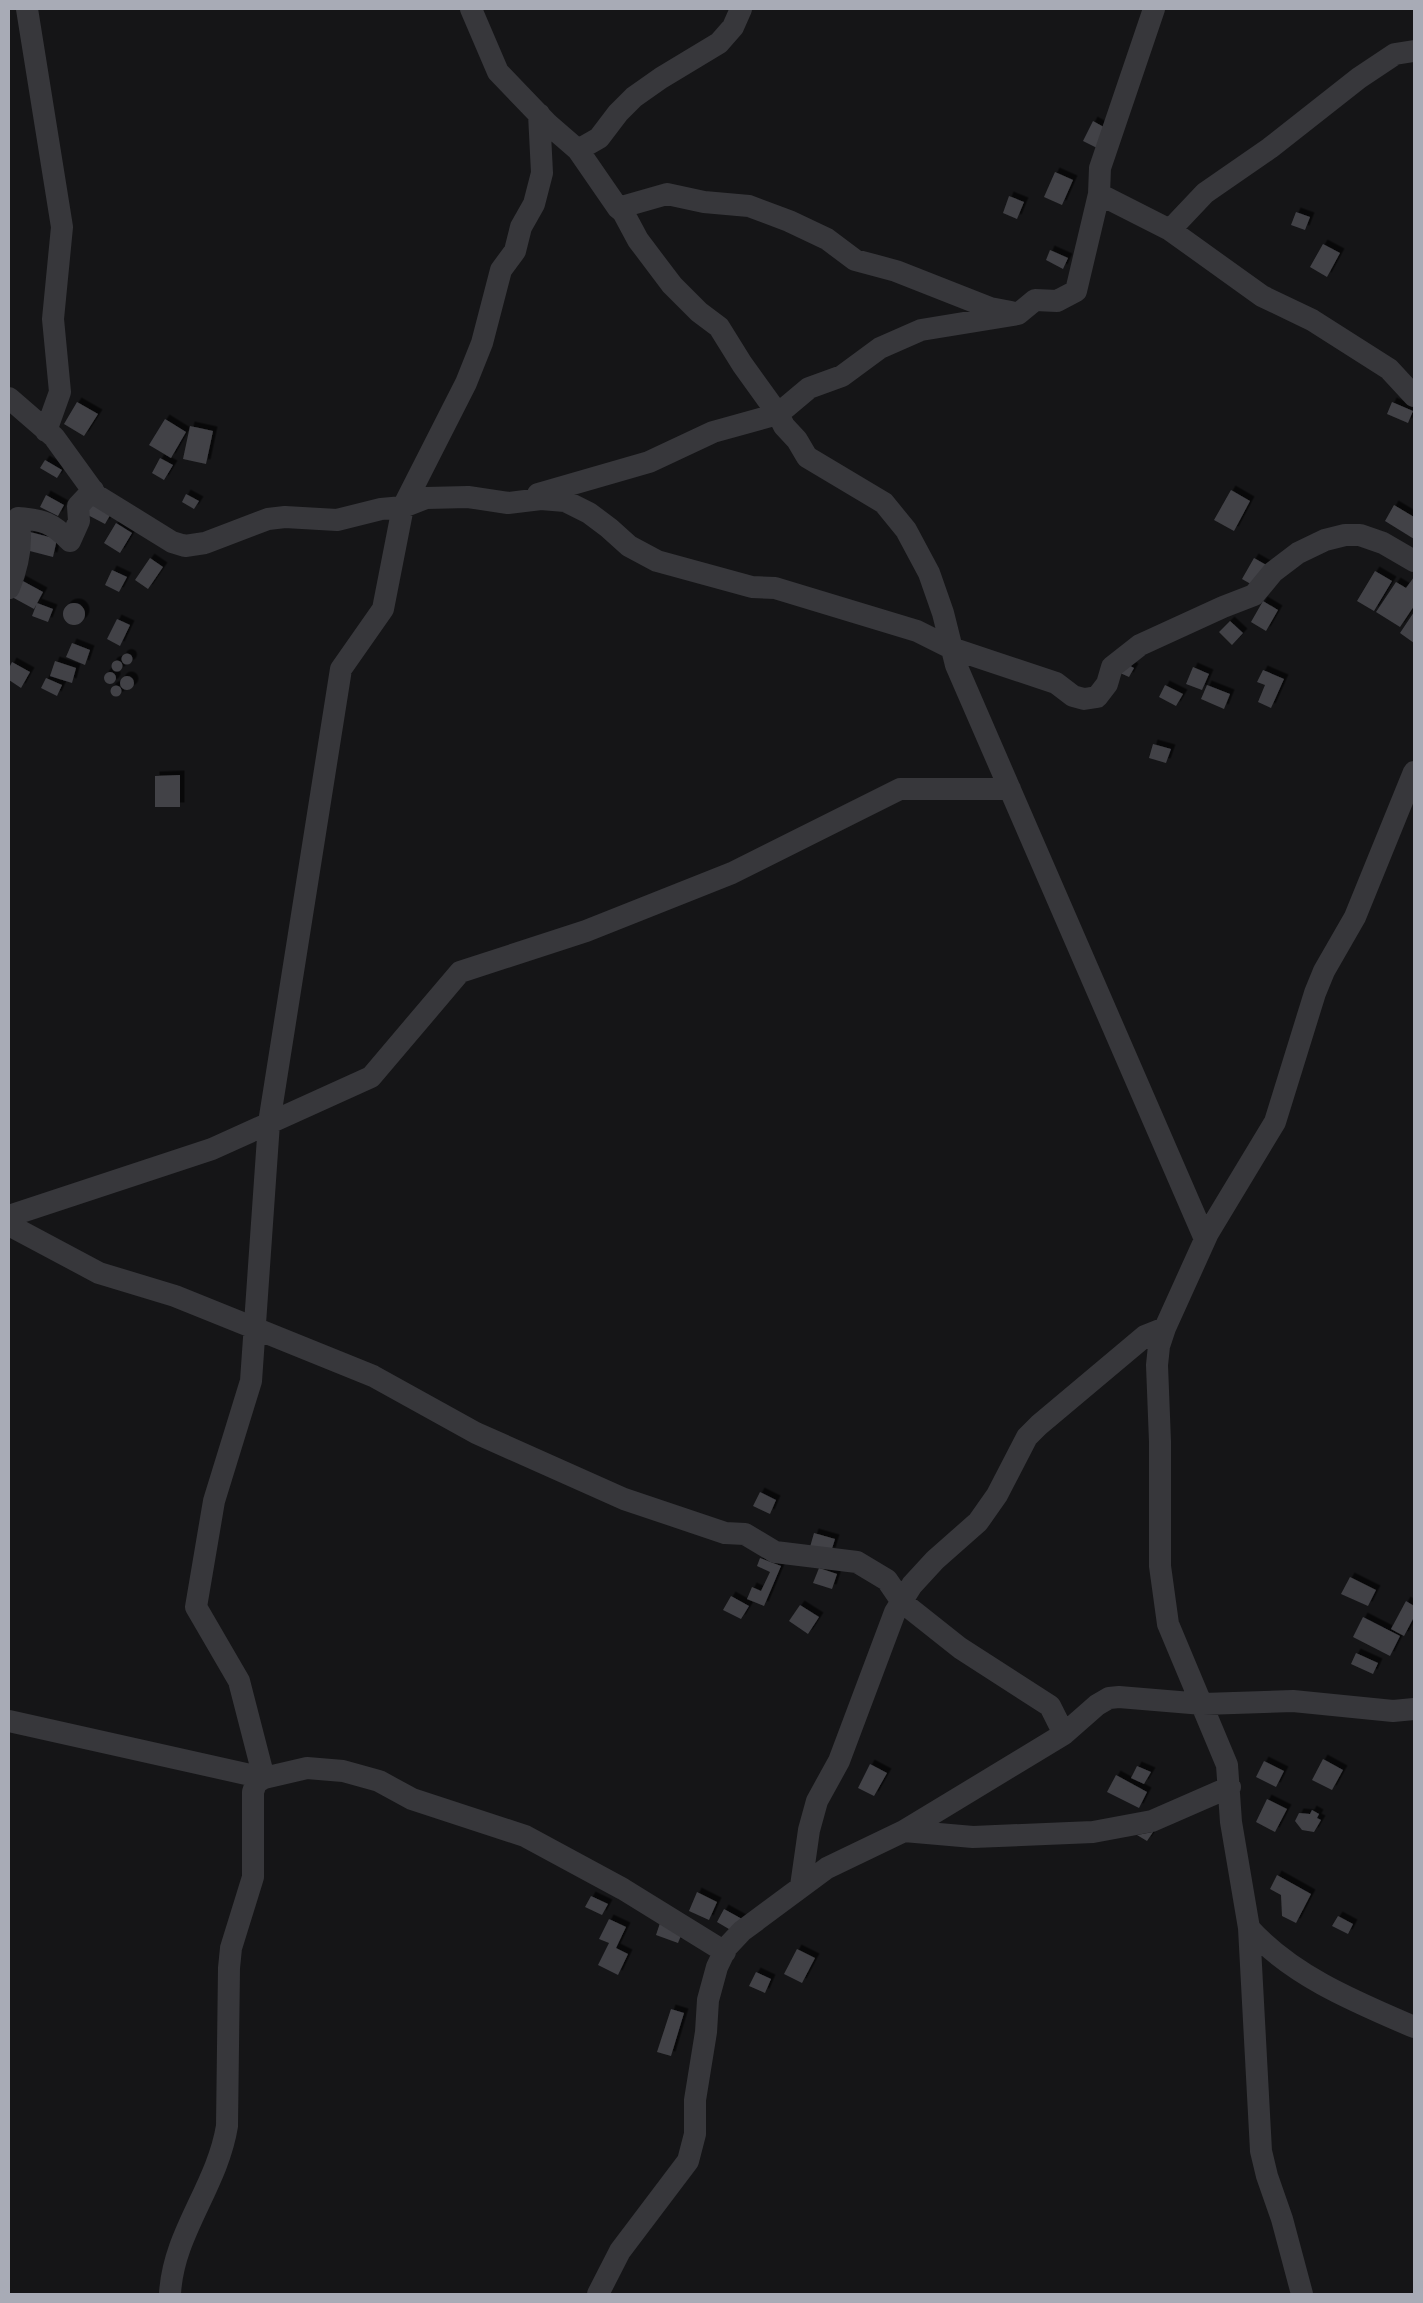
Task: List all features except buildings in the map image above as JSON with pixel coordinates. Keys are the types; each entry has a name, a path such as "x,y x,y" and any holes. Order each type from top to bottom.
{"street":[{"path":"27,9 62,227 53,319 60,392 46,430"},
{"path":"578,150 599,138 634,97 667,74 719,44 733,27 741,9"},
{"path":"508,503 649,462 713,432 778,414 808,388 842,376 880,348 921,330 1018,314 1035,300 1057,301 1076,291 1099,194 1100,168 1154,9"},
{"path":"468,12 498,72 578,150 618,208 623,212 638,240 672,284 699,312 719,327 742,364 778,414 784,426 797,440 807,457 884,503 906,530 929,573 943,612 956,665 1205,1239"},
{"path":"1170,230 1205,193 1270,148 1359,78 1395,54 1414,51"},
{"path":"264,1778 239,1681 196,1607 214,1501 251,1381 269,1123 341,668 383,609 402,506 466,383 482,343 501,270 515,251 522,227 534,204 542,173 539,114"},
{"path":"618,208 667,194 704,202 749,206 827,238 855,260 896,271 990,308 1018,314"},
{"path":"1099,194 1170,230 1262,296 1312,320 1389,369 1414,396"},
{"path":"9,398 54,438 96,495 172,542 185,546 205,543 268,519 285,517 337,520 402,506 426,498 468,497 508,503 541,499 565,501 589,513 641,555 752,587 775,588 917,631 951,648 1056,684 1073,696 1084,698 1098,697 1107,684 1112,667 1140,645 1254,595 1273,572 1298,553 1325,540 1345,535 1360,536 1383,543 1414,561"},
{"path":"9,588 14,575 22,535 18,518 36,519 55,526 70,541 79,521 78,506 93,490"},
{"path":"1302,2294 1261,2151 1249,1928 1231,1822 1227,1765 1168,1624 1160,1566 1160,1442 1157,1365 1159,1346 1165,1328 1205,1239 1274,1122 1315,993 1324,971 1355,917 1414,772"},
{"path":"9,1216 212,1149 370,1076 460,972 586,931 732,873 900,788 1010,789"},
{"path":"9,1225 99,1273 176,1296 254,1330 373,1376 476,1434 624,1499 724,1533 745,1534 775,1552 857,1562 887,1580 902,1602 960,1648 1050,1706 1064,1734"},
{"path":"801,1886 808,1830 817,1801 839,1761 895,1612 912,1585 935,1560 978,1522 997,1495 1028,1437 1039,1425 1145,1336 1165,1328"},
{"path":"598,2294 620,2251 688,2161 695,2134 695,2100 706,2032 708,2000 717,1967 724,1952 742,1931 801,1886 828,1868 904,1831 1064,1734 1097,1705 1110,1698 1119,1697 1203,1704 1293,1701 1393,1711 1414,1709"},
{"path":"9,1721 264,1778 307,1768 344,1771 379,1781 412,1799 524,1836 623,1889 724,1952"},
{"path":"170,2294 170,2284 185,2232 212,2180 224,2148 227,2126 230,1958 253,1877 254,1787 264,1778"},
{"path":"904,1831 973,1837 1093,1832 1152,1821 1230,1788"},
{"path":"1249,1928 1283,1960 1365,2006 1414,2026"}]}
